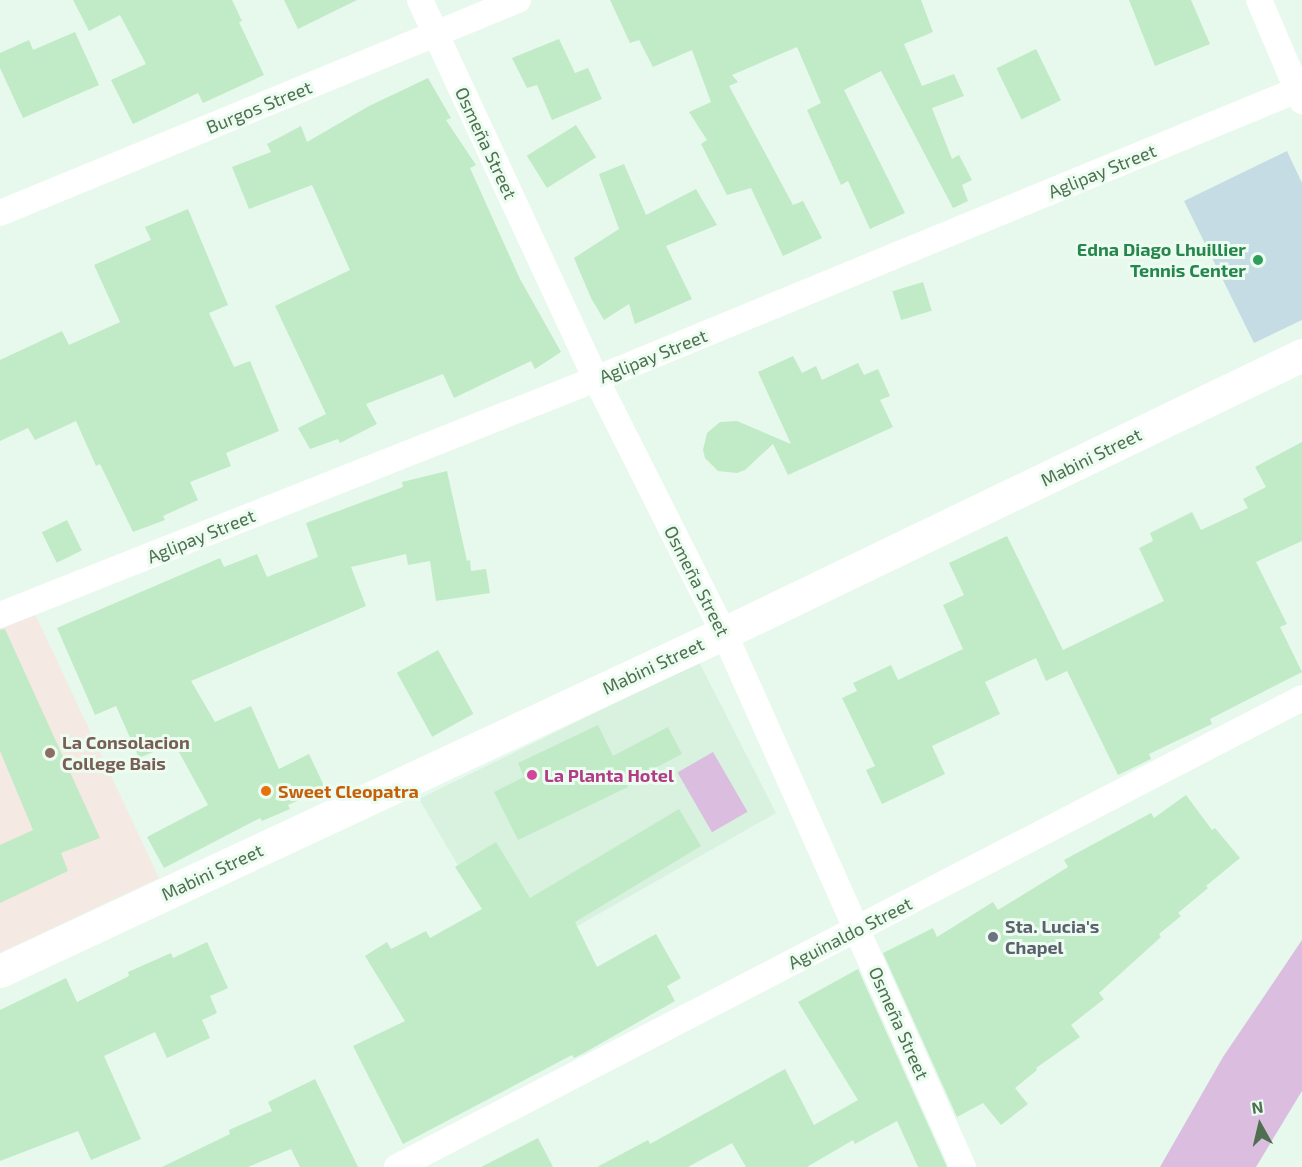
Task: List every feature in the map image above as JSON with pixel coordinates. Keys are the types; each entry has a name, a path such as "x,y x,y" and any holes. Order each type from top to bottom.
{"street":[{"name":"Osmeña Street","path":"420,0 596,379 724,633 963,1167"},
{"name":"Burgos Street","path":"0,213 518,0"},
{"path":"1259,0 1300,93"},
{"name":"Aglipay Street","path":"0,615 596,379 1300,93"},
{"name":"Mabini Street","path":"0,972 724,633 1302,355"},
{"name":"Aguinaldo Street","path":"397,1167 1302,698"}],"shaded area":[{"name":"Edna Diago Lhuillier Tennis Center","path":"1287,151 1302,183 1302,320 1254,343 1184,201"},
{"name":"La Consolacion College Bais","path":"35,614 159,878 0,953 0,628"},
{"path":"699,662 776,813 507,966 509,952 419,799"},
{"path":"713,752 748,812 712,832 677,772"},
{"path":"1302,940 1302,1091 1256,1167 1160,1167 1223,1057"}],"building":[{"path":"73,0 232,0 242,21 239,22 264,75 203,103 198,93 133,124 111,80 146,64 120,15 89,31"},
{"path":"284,0 357,0 298,29"},
{"path":"610,0 921,0 933,32 904,44 922,86 954,74 964,96 932,108 952,159 959,155 972,180 962,185 968,201 953,208 881,71 844,90 905,213 870,229 848,181 841,185 807,110 821,103 797,47 732,75 738,82 729,86 793,205 803,201 822,238 783,256 751,188 727,195 701,144 707,140 689,112 711,102 692,50 653,67 639,40 630,43"},
{"path":"1129,0 1191,0 1210,44 1155,66"},
{"path":"75,32 99,85 23,118 0,68 0,53 29,40 33,50"},
{"path":"559,39 575,73 588,68 602,99 552,120 537,85 527,88 512,58"},
{"path":"1036,49 1061,100 1021,120 996,68"},
{"path":"428,78 451,118 446,120 476,165 470,168 520,279 561,352 535,369 531,361 454,398 443,374 366,404 377,424 340,443 338,439 310,449 298,428 326,414 275,306 350,270 312,185 249,209 232,167 271,152 267,144 301,126 307,142 369,106"},
{"path":"576,125 596,157 547,188 527,156"},
{"path":"624,164 646,215 696,189 717,225 666,246 692,299 635,324 629,304 604,320 591,298 574,258 619,229 599,174"},
{"path":"188,209 228,305 209,313 234,367 250,361 279,431 226,453 231,466 190,482 198,500 163,516 165,520 133,532 100,464 96,466 76,421 35,440 28,428 0,441 0,360 62,331 69,345 120,322 94,265 151,240 145,227"},
{"path":"923,282 932,311 901,320 892,291"},
{"path":"793,356 802,373 816,366 822,380 858,363 864,375 878,369 890,396 880,400 893,427 788,475 773,444 745,470 737,473 718,471 705,458 703,450 707,433 720,422 737,421 791,444 758,372"},
{"path":"1302,442 1302,541 1256,562 1287,624 1280,627 1302,672 1210,719 1212,724 1149,754 1151,759 1118,775 1067,671 1046,681 1036,658 985,682 1000,714 932,746 945,774 882,804 866,770 875,766 842,698 857,691 853,683 891,665 898,680 963,649 943,605 964,595 949,563 1007,536 1063,650 1164,601 1139,548 1153,541 1150,533 1192,512 1201,530 1248,508 1243,499 1266,487 1255,467"},
{"path":"447,471 467,561 470,560 471,571 486,569 490,593 436,601 430,561 408,565 406,554 351,567 366,606 191,681 215,722 251,706 279,769 309,754 325,788 288,805 290,809 262,821 260,818 164,868 147,837 208,805 174,743 139,758 116,706 95,715 57,628 220,558 224,567 257,554 267,577 318,557 306,523 403,487 402,482"},
{"path":"67,520 82,551 57,563 42,532"},
{"path":"5,629 100,838 61,853 68,871 0,903 0,845 33,830 0,751 0,630"},
{"path":"438,650 473,714 432,737 397,673"},
{"path":"598,725 613,756 668,727 682,754 626,783 628,787 518,840 494,792 524,777 518,763"},
{"path":"1186,795 1212,830 1215,828 1240,858 1206,886 1208,888 1178,913 1181,916 1159,934 1161,937 1099,993 1104,999 1071,1025 1080,1037 1036,1068 1037,1070 1015,1088 1028,1104 1001,1125 983,1103 957,1117 883,953 933,928 937,937 993,902 998,910 1068,867 1064,860 1151,813 1154,818"},
{"path":"679,809 701,846 575,922 597,967 656,934 681,978 667,986 675,1001 584,1053 574,1058 572,1055 403,1144 353,1046 405,1021 365,956 387,942 391,949 426,931 430,938 482,909 455,867 496,842 530,898"},
{"path":"207,942 228,988 210,996 217,1013 202,1020 210,1038 167,1058 155,1032 104,1056 141,1139 91,1160 78,1131 0,1161 0,1010 66,978 77,1002 129,976 128,972 171,953 173,958"},
{"path":"858,969 947,1167 918,1167 897,1121 855,1144 853,1140 807,1167 746,1167 732,1143 688,1167 597,1167 648,1140 650,1144 785,1069 814,1125 858,1100 798,1002"},
{"path":"315,1079 358,1167 300,1167 291,1149 248,1167 162,1167 230,1134 229,1130 272,1111 268,1102"},
{"path":"538,1138 553,1167 481,1167"}],"place":[{"name":"Edna Diago Lhuillier Tennis Center","path":"1258,260"},
{"name":"La Consolacion College Bais","path":"50,753"},
{"name":"La Planta Hotel","path":"532,775"},
{"name":"Sweet Cleopatra","path":"266,791"},
{"name":"Sta. Lucia's Chapel","path":"993,937"}]}
